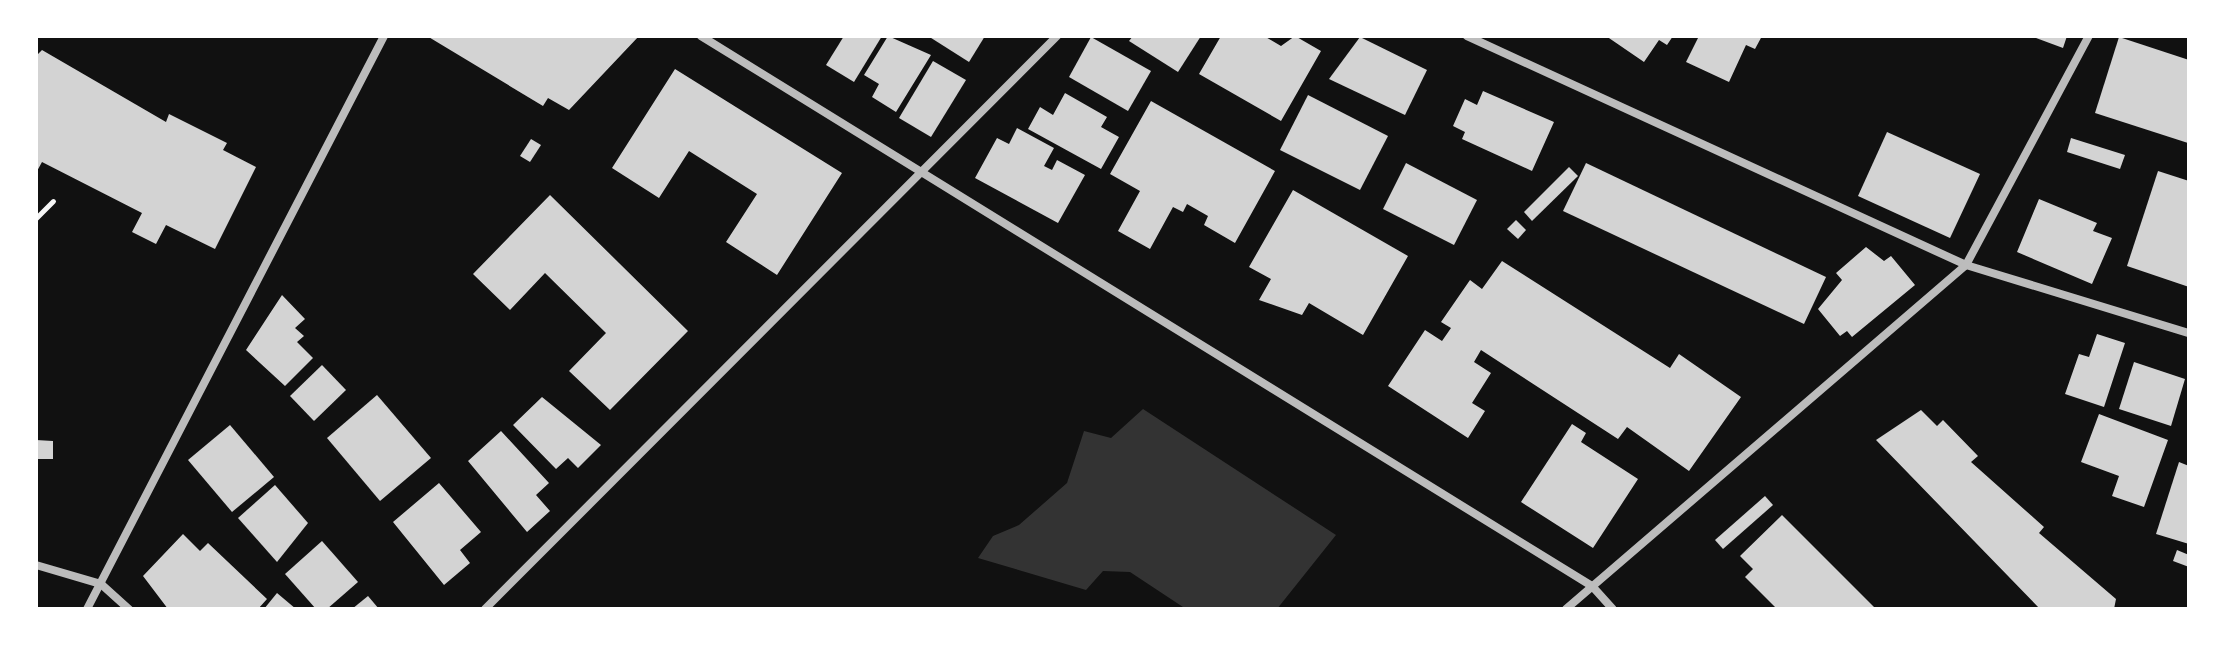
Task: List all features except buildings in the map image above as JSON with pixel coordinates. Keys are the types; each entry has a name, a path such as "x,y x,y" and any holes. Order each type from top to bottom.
{"street":[{"path":"87,609 384,36"},
{"path":"701,36 1592,586 1613,609"},
{"path":"485,609 1057,36"},
{"path":"1467,36 1966,265 2189,333"},
{"path":"1566,609 1966,265 2089,36"},
{"path":"36,565 101,584 129,609"}],"path":[{"path":"36,218 53,201"}],"shaded area":[{"path":"1143,409 1336,535 1277,609 1186,609 1130,572 1103,571 1086,590 978,558 993,536 1019,525 1067,483 1084,431 1111,438"}]}
